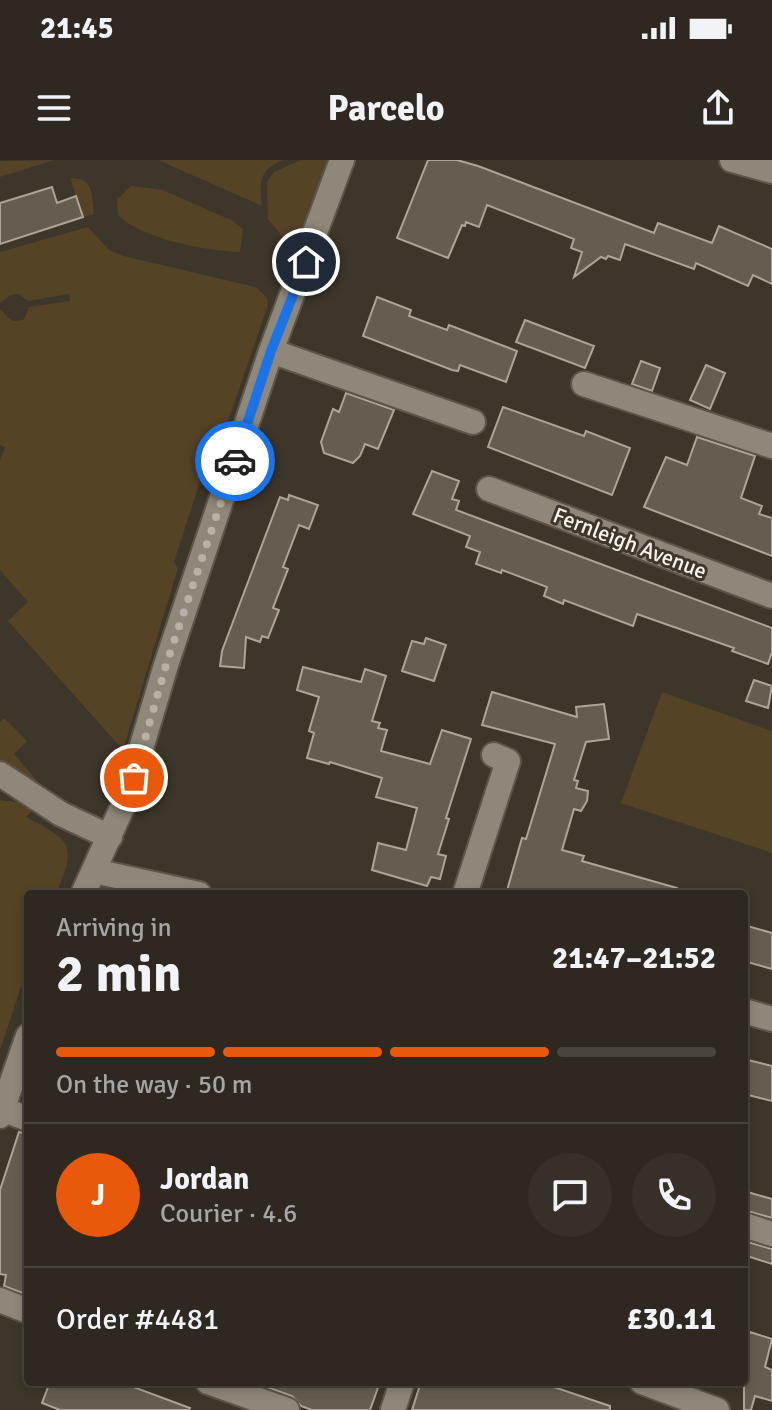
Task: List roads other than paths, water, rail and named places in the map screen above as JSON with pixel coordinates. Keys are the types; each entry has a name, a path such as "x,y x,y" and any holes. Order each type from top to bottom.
{"street":[{"path":"85,890 134,778 166,665 271,351 342,160"},
{"path":"732,160 772,171"},
{"path":"271,351 473,422"},
{"path":"584,384 772,446"},
{"name":"Fernleigh Avenue","path":"489,489 772,596"},
{"path":"466,890 509,760"},
{"path":"0,774 61,814 110,837"},
{"path":"0,797 31,795"},
{"path":"94,871 181,890"},
{"path":"748,1012 772,1019"},
{"path":"24,1047 1,1112 24,1118"},
{"path":"748,1226 772,1234"},
{"path":"0,1300 24,1309"},
{"path":"219,1386 287,1410"},
{"path":"393,1410 401,1386"},
{"path":"653,1386 717,1410"}]}
